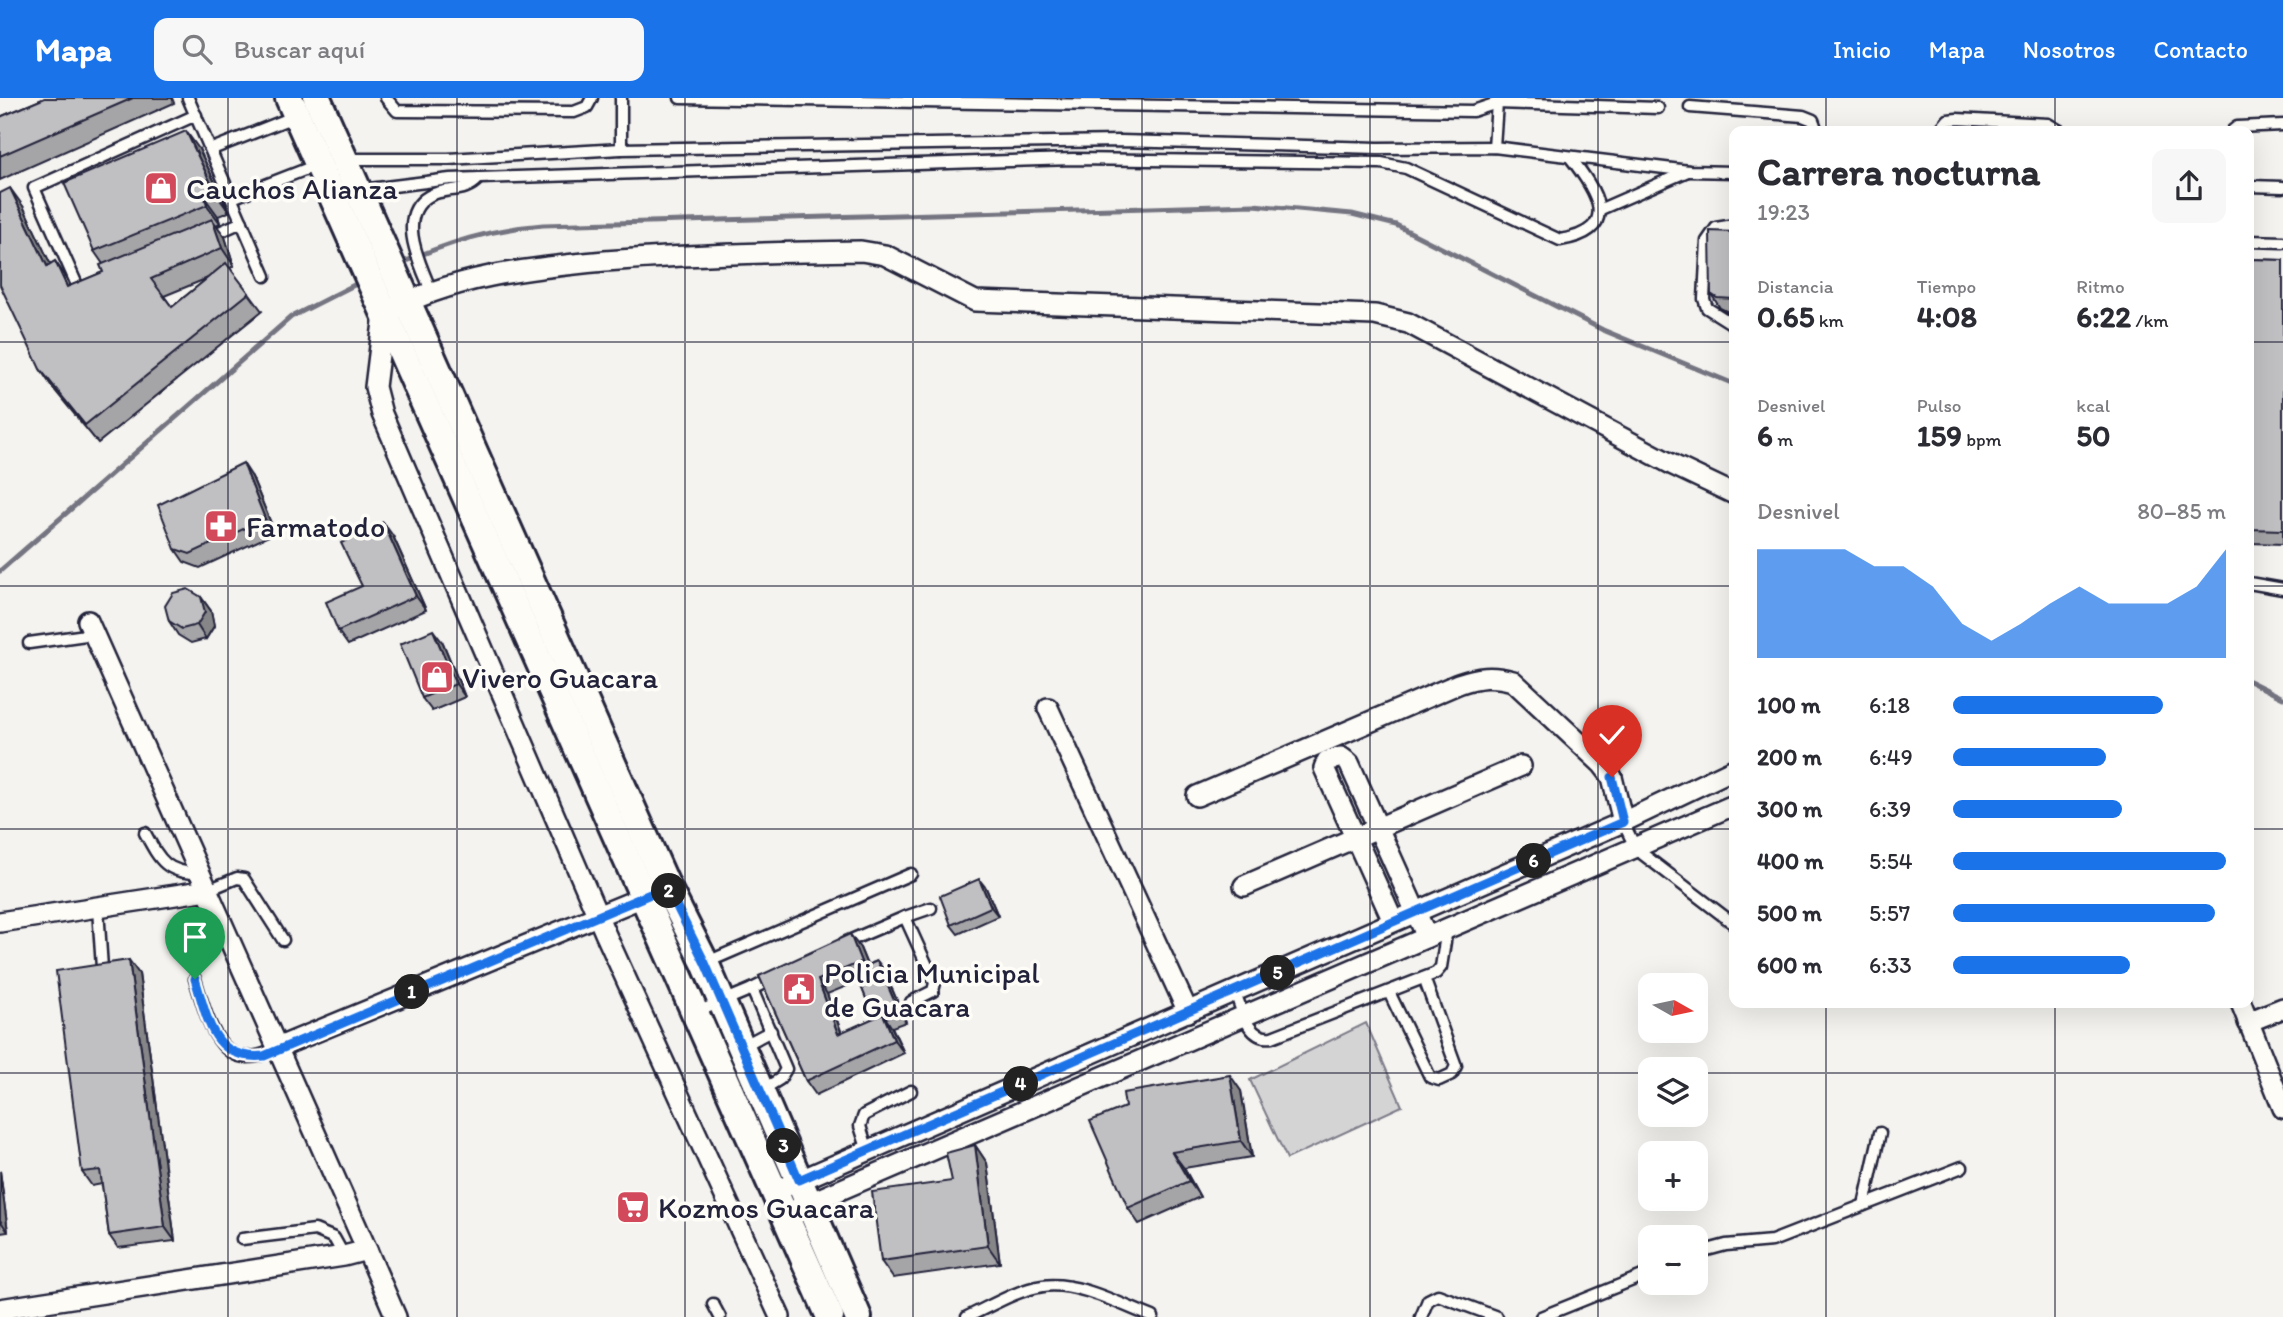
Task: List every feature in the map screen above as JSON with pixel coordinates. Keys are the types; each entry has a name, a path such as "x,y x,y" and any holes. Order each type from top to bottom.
{"main road":[{"path":"309,103 331,162 655,892 695,1013 716,1061 746,1099 804,1192 859,1317"},
{"path":"331,162 357,191 374,260"},
{"path":"655,892 705,963 740,1047 746,1099 779,1203 830,1317"}],"street":[{"path":"780,1317 597,914 376,401 390,296 433,293 521,268 696,254 875,251 975,301 1375,315 1408,323 1673,465 1729,492"},
{"path":"90,627 279,1047 396,1317"},
{"path":"1196,796 1458,684 1479,677 1497,676 1513,681 1602,764 1612,777 1623,822"},
{"path":"1048,708 1188,1012"},
{"path":"1393,921 1323,765 1327,761 1346,758 1427,937"},
{"path":"1244,886 1521,766"},
{"path":"804,1192 868,1150 1623,822 1729,771"},
{"path":"779,1203 1244,1017 1729,807"},
{"path":"0,922 98,909 204,881"},
{"path":"279,1047 655,892"},
{"path":"2243,1008 2283,1108"},
{"path":"2248,1022 2283,1008"},
{"path":"0,1309 344,1256 367,1250"}],"lane":[{"path":"188,98 265,276"},
{"path":"386,98 397,111 574,112 587,107 592,98"},
{"path":"448,111 449,98"},
{"path":"494,98 494,111"},
{"path":"541,98 541,111"},
{"path":"621,98 621,149"},
{"path":"680,98 1473,111 1497,101 1658,108"},
{"path":"1494,147 1497,101"},
{"path":"212,149 309,103"},
{"path":"1690,107 1803,116 1813,120 1815,126"},
{"path":"98,283 86,288 76,285 34,188 196,115"},
{"path":"1943,126 1948,120 1957,119 2052,126"},
{"path":"2254,126 2283,125"},
{"path":"232,198 331,162 448,159 621,149 1120,141 1378,148 1494,147 1689,171 1729,172"},
{"path":"357,191 479,178 1073,159 1381,163 1406,168 1560,240 1587,230 1596,222 1601,209 1597,194 1570,157"},
{"path":"1601,209 1689,171"},
{"path":"433,293 412,245 418,209 428,197 459,192 472,186 479,178"},
{"path":"2254,186 2283,187"},
{"path":"194,243 242,222"},
{"path":"1729,226 1716,228 1707,241 1704,299 1707,307 1729,322"},
{"path":"2254,241 2283,242"},
{"path":"2254,584 2283,589"},
{"path":"29,643 90,627"},
{"path":"1623,822 1636,849 1729,920"},
{"path":"145,833 158,856 175,872 204,881 244,879 283,940"},
{"path":"705,963 911,874"},
{"path":"839,946 931,908"},
{"path":"98,909 102,968"},
{"path":"905,918 934,983 933,991 911,1002"},
{"path":"1235,992 1244,1017 1256,1035 1264,1038 1424,978 1441,967 1447,929"},
{"path":"695,1013 789,970"},
{"path":"1389,992 1430,1077 1439,1080 1452,1074 1456,1066 1452,1047 1424,978"},
{"path":"195,979 211,1031 226,1049 244,1058 264,1056 279,1047"},
{"path":"746,1099 780,1079 786,1069 752,989"},
{"path":"716,1061 771,1031"},
{"path":"868,1150 860,1126 864,1115 911,1091"},
{"path":"1864,1205 1880,1133"},
{"path":"1708,1250 1726,1245 1763,1244 1962,1167"},
{"path":"242,1239 315,1230 334,1238 344,1256"},
{"path":"1541,1317 1638,1278"},
{"path":"967,1317 1009,1296 1054,1285 1072,1288 1153,1317"},
{"path":"1421,1317 1429,1300 1438,1295 1497,1317"},
{"path":"713,1304 720,1317"}],"shaded area":[{"path":"1366,1023 1402,1106 1287,1159 1250,1080"}],"building":[{"path":"45,98 133,98 0,156 0,117"},
{"path":"186,131 216,194 205,198 207,205 94,251 64,183"},
{"path":"10,188 47,266 55,261 67,287 103,272 100,265 212,219 222,248 151,279 172,307 226,263 249,293 85,425 40,369 0,285 0,193"},
{"path":"1710,231 1729,232 1729,299 1717,298 1711,294"},
{"path":"2254,259 2283,260 2283,530 2254,529"},
{"name":"Farmatodo","path":"243,463 265,519 190,554 175,549 158,505"},
{"path":"383,522 416,596 338,631 326,602 362,586 341,543"},
{"path":"188,589 201,597 205,612 197,625 182,629 169,621 165,606 173,593"},
{"name":"Vivero Guacara","path":"433,630 456,684 422,698 400,644"},
{"path":"979,879 991,907 951,925 940,896"},
{"path":"850,934 861,962 818,980 838,1034 883,1014 894,1040 806,1081 759,976"},
{"path":"129,960 165,1227 109,1235 100,1170 82,1172 56,971"},
{"path":"877,961 899,1012 886,1018 883,1014 874,1018 855,971"},
{"path":"1230,1075 1241,1141 1172,1152 1189,1181 1128,1208 1090,1121 1125,1107 1123,1093"},
{"path":"975,1145 988,1246 881,1261 872,1192 952,1181 946,1153"}],"waterway":[{"path":"399,264 470,238 543,225 1254,205 1352,214 1396,225 1603,330 1729,382"},
{"path":"0,571 291,317 362,281"},
{"path":"2254,684 2283,698"}],"place":[{"name":"Cauchos Alianza","path":"161,188"},
{"name":"Farmatodo","path":"221,526"},
{"name":"Vivero Guacara","path":"437,677"},
{"name":"Policia Municipal de Guacara","path":"799,989"},
{"name":"Kozmos Guacara","path":"633,1207"}],"route":[{"path":"195,979 211,1031 226,1049 244,1058 264,1056 279,1047 667,887 705,963 799,1180 1623,822 1612,777"}]}
